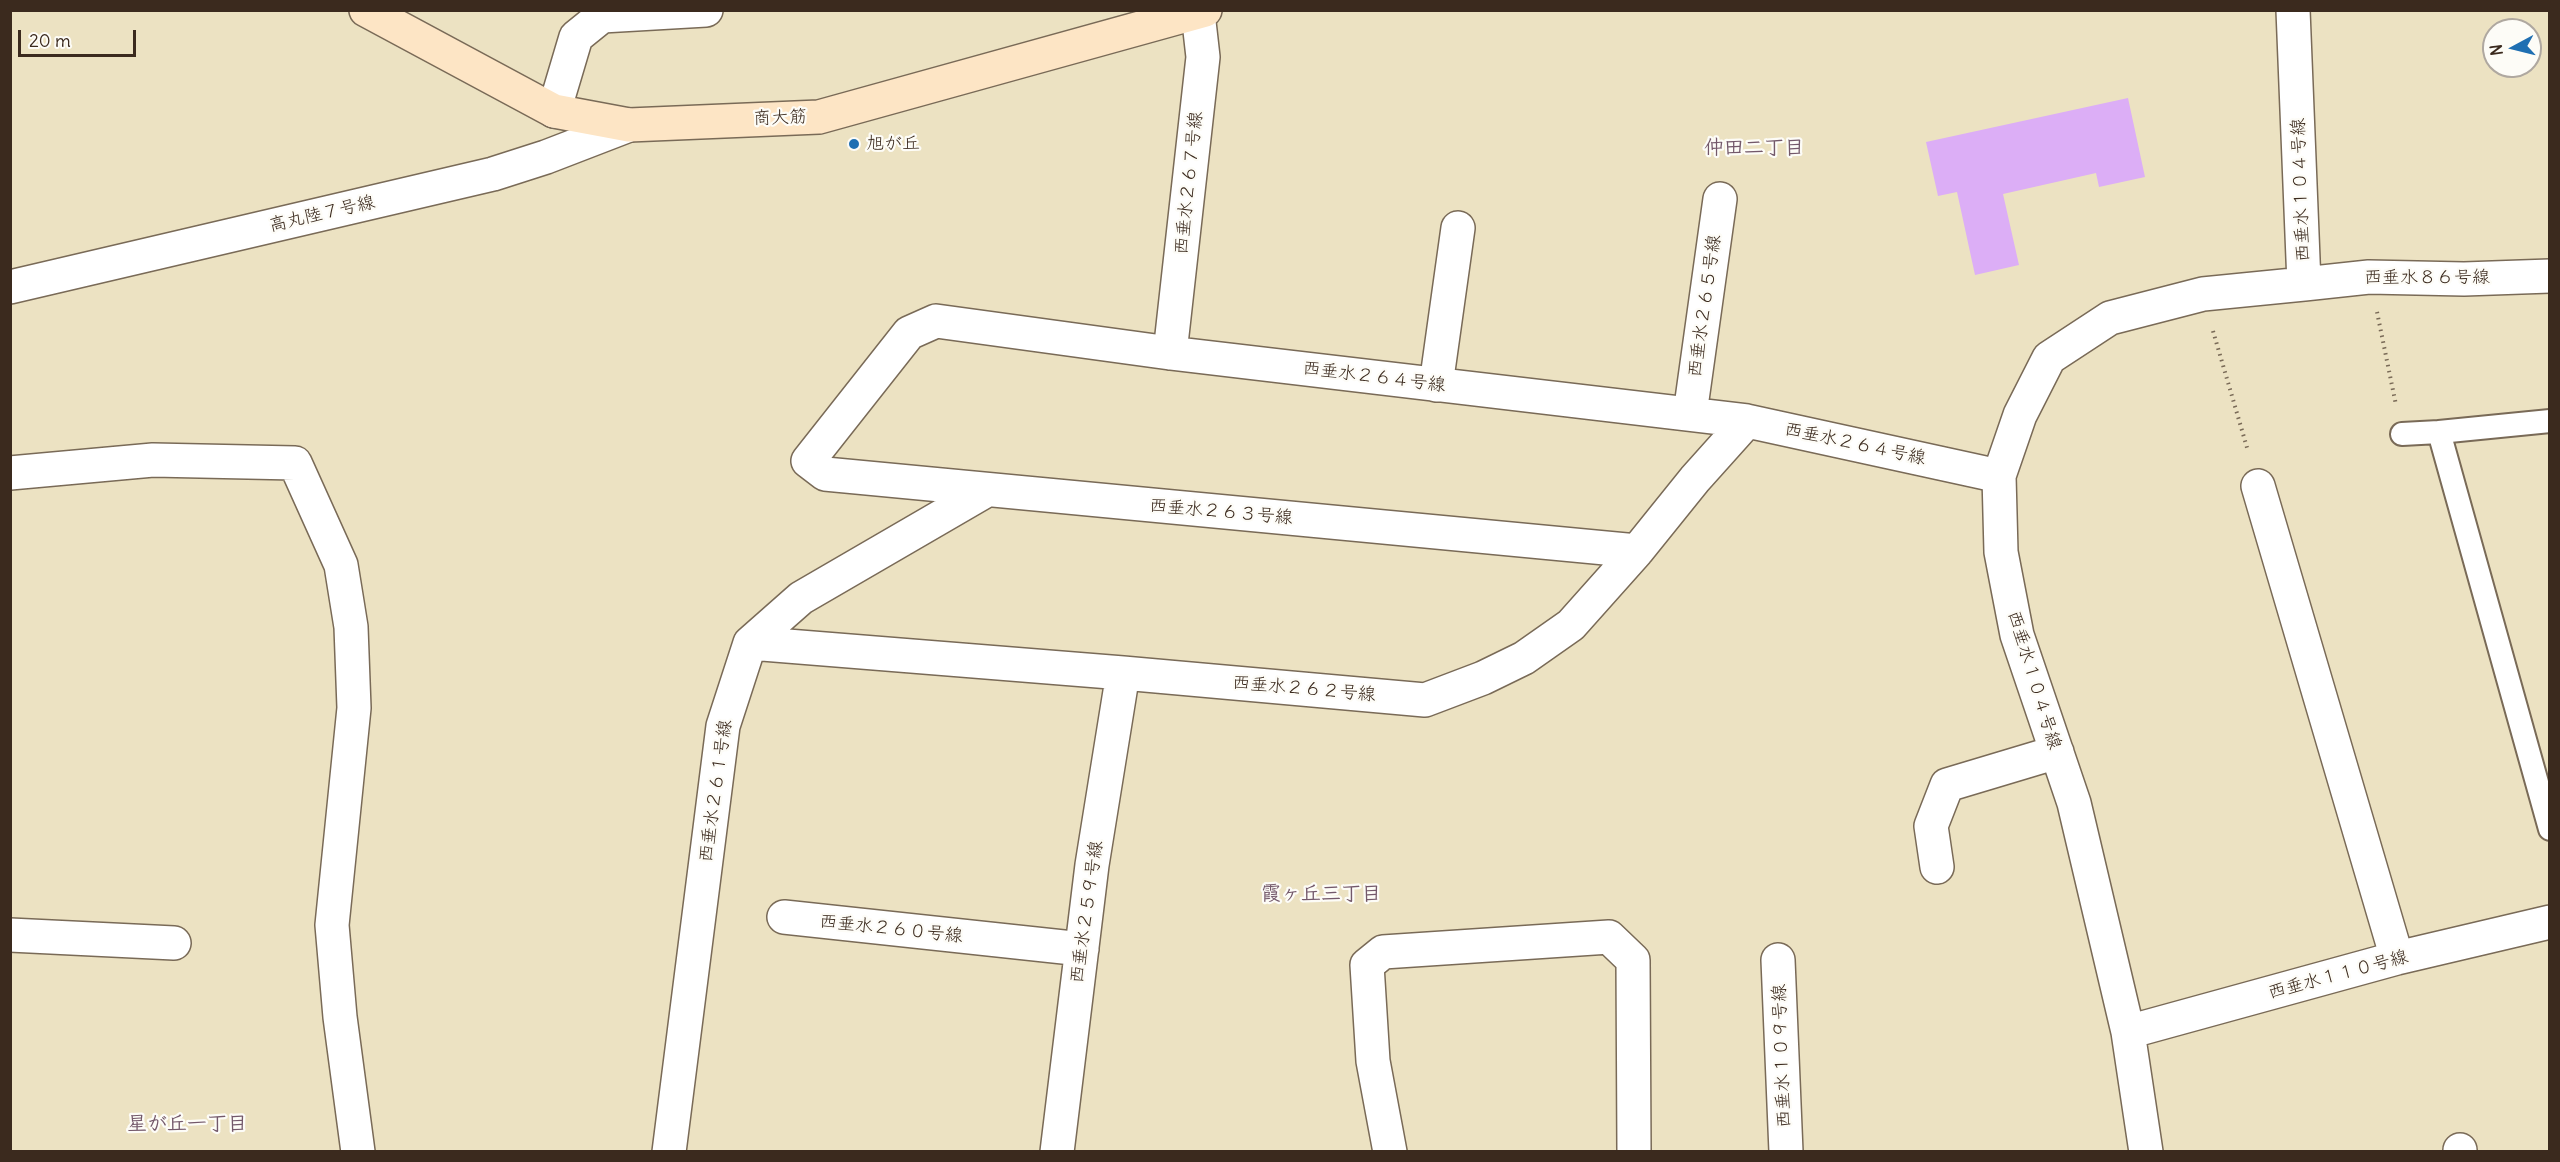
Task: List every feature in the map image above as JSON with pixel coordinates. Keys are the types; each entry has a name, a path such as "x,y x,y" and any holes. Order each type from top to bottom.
{"street":[{"name":"商大筋","path":"366,10 554,111 629,125 819,117 1201,12"},
{"path":"554,111 576,37 602,16 706,10"},
{"name":"西垂水１０４号線","path":"2146,1152 2128,1032 2074,803 2017,635 2001,552 1999,476 2020,415 2049,358 2110,318 2203,294 2304,284 2293,10"},
{"name":"西垂水２６７号線","path":"1170,353 1203,57 1201,12"},
{"name":"高丸陸７号線","path":"10,287 493,174 546,157 629,125"},
{"name":"西垂水２６５号線","path":"1690,414 1720,199"},
{"path":"1437,385 1458,228"},
{"name":"西垂水８６号線","path":"2304,284 2369,276 2464,279 2550,276"},
{"name":"西垂水２６４号線","path":"808,461 909,333 936,321 1170,353 1747,421 1999,476"},
{"name":"西垂水２６２号線","path":"750,643 1425,700 1483,678 1524,658 1571,625 1638,551 1695,479 1747,421"},
{"path":"10,473 153,460 296,463 340,565 351,627 354,708 332,925 340,1017 358,1152"},
{"name":"西垂水２６３号線","path":"808,461 825,474 1638,551"},
{"path":"2258,486 2397,958"},
{"path":"750,643 801,598 987,490"},
{"name":"西垂水２６１号線","path":"669,1152 723,726 750,643"},
{"name":"西垂水２５９号線","path":"1056,1152 1082,949 1123,673"},
{"path":"1937,867 1931,826 1947,785 2056,752"},
{"name":"西垂水２６０号線","path":"784,917 1082,949"},
{"name":"西垂水１１０号線","path":"2128,1032 2397,958 2550,922"},
{"path":"10,935 174,943"},
{"path":"1390,1152 1373,1061 1367,965 1383,952 1609,937 1632,960 1634,1152"},
{"name":"西垂水１０９号線","path":"1778,960 1786,1152"}],"lane":[{"path":"2403,434 2550,421"},
{"path":"2439,432 2550,829"}],"path":[{"path":"2369,276 2403,434"},
{"path":"2203,294 2258,486"}],"building":[{"path":"2128,98 2145,177 2099,187 2096,173 2003,194 2019,265 1975,275 1957,192 1938,196 1926,142"}],"place":[{"name":"旭が丘","path":"854,144"}],"district":[{"name":"仲田二丁目","path":"1754,148"},
{"name":"霞ヶ丘三丁目","path":"1321,894"},
{"name":"星が丘一丁目","path":"187,1124"}]}
